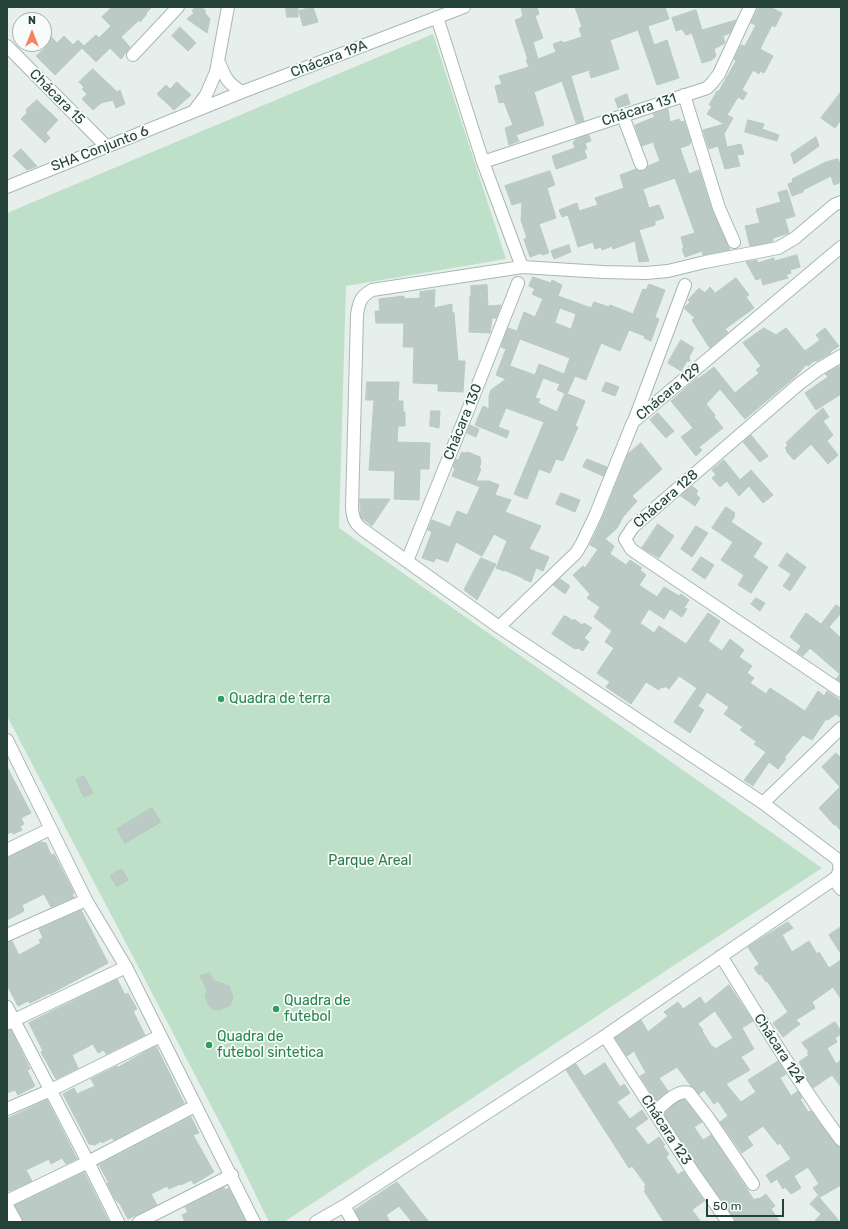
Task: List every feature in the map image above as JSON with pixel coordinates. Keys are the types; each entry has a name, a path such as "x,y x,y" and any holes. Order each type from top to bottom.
{"street":[{"path":"133,55 178,7"},
{"path":"194,112 216,72 228,7"},
{"name":"Chácara 19A","path":"194,112 242,92 464,7"},
{"name":"Chácara 131","path":"483,162 707,88 719,74 750,7"},
{"path":"437,17 483,162 522,267"},
{"name":"Chácara 15","path":"7,46 107,147"},
{"path":"218,60 226,80 242,92"},
{"path":"684,95 719,208 734,242"},
{"name":"SHA Conjunto 6","path":"7,187 194,112"},
{"path":"623,116 641,164"},
{"path":"841,202 834,205 795,238 778,248 705,262 668,272 603,272 522,267 372,290 364,295 359,303 357,315 353,518 355,523 362,529 499,627 763,803 837,859 839,863 838,874 841,889"},
{"name":"Chácara 129","path":"499,627 576,553 595,516 633,422 841,247"},
{"name":"Chácara 130","path":"407,561 518,283"},
{"path":"633,422 685,285"},
{"name":"Chácara 128","path":"841,356 819,369 799,384 633,528 628,533 626,538 631,549 635,552 841,691"},
{"path":"763,803 841,728"},
{"path":"8,744 86,900 126,967 195,1106 232,1175 254,1222"},
{"path":"7,850 50,829"},
{"path":"316,1222 344,1206 605,1036 838,874"},
{"path":"7,935 86,900"},
{"name":"Chácara 124","path":"721,956 774,1043 818,1110 841,1140"},
{"path":"10,1022 126,967"},
{"path":"7,1007 10,1022 51,1090 118,1222"},
{"path":"7,1110 160,1036"},
{"name":"Chácara 123","path":"605,1036 693,1172 728,1222"},
{"path":"655,1112 678,1093 689,1093 753,1184"},
{"path":"7,1201 88,1162 195,1106"},
{"path":"139,1222 232,1175"},
{"path":"7,1206 16,1222"},
{"path":"344,1206 353,1222"}],"green space":[{"name":"Parque Areal","path":"433,34 506,259 346,286 339,528 822,868 284,1222 269,1222 229,1140 7,716 7,213"}],"building":[{"path":"112,7 152,7 140,22 139,20 121,37 130,47 121,59 110,48 96,62 82,48 55,75 36,56 40,52 52,52 52,38 57,43 64,36 73,45 78,40 84,46 96,35 99,38 111,26 102,17"},
{"path":"196,7 201,7 206,11 204,12 210,19 207,33 187,19 194,13 192,11"},
{"path":"313,7 318,22 303,26 299,11"},
{"path":"526,7 537,7 539,14 535,16 543,38 533,42 538,59 556,52 553,44 562,41 563,43 582,37 579,28 582,27 575,7 665,7 669,19 648,26 654,45 667,40 679,78 657,85 638,30 610,40 619,69 591,78 589,70 571,76 584,121 576,123 562,81 534,92 544,125 516,135 519,141 509,145 505,128 513,125 504,102 499,103 495,86 502,84 499,76 529,67 515,20 523,16 521,9"},
{"path":"759,7 770,7 782,13 775,27 772,25 760,49 773,56 764,73 760,71 759,74 753,70 742,90 747,93 743,100 738,97 727,115 733,118 724,134 727,147 741,144 744,154 737,155 740,166 725,169 718,146 709,149 703,130 724,124 707,114 712,106 709,105 717,91 719,91 736,61 734,59 741,45 745,46 756,25 751,23"},
{"path":"286,8 298,8 298,17 287,17"},
{"path":"696,10 702,30 736,20 730,33 723,36 725,43 714,49 716,56 712,60 702,63 692,33 686,35 682,29 676,31 672,18"},
{"path":"180,27 196,43 188,51 172,36"},
{"path":"93,69 117,92 120,90 125,104 116,108 113,100 101,103 93,110 82,99 87,94 82,89 84,87 79,82"},
{"path":"177,82 191,95 174,110 157,94 166,85 170,89"},
{"path":"841,92 841,120 835,128 821,118"},
{"path":"627,94 630,104 618,108 615,99"},
{"path":"37,100 58,120 46,133 50,138 45,143 21,119 27,113 26,110"},
{"path":"668,109 670,122 679,119 681,122 684,121 691,142 689,145 680,148 689,174 699,170 712,210 730,250 703,255 702,251 685,257 682,249 684,249 681,237 695,233 675,178 643,189 649,208 659,205 664,218 655,221 655,225 639,230 649,261 639,262 635,241 613,249 612,246 602,250 601,247 595,249 593,242 578,247 568,215 562,217 559,210 577,203 579,211 598,205 595,198 624,188 620,175 636,169 643,171 647,169 648,166 660,161 653,142 642,146 635,125 655,117 653,114"},
{"path":"748,120 764,124 762,129 779,135 777,141 745,132"},
{"path":"589,135 591,141 585,143 587,149 584,150 587,158 556,169 552,156 575,148 573,142 576,139"},
{"path":"816,137 819,146 794,164 791,154"},
{"path":"21,149 37,166 27,170 13,156"},
{"path":"838,159 841,166 841,182 834,185 831,176 803,190 803,192 792,196 788,184 793,182 792,179 826,162"},
{"path":"550,171 555,185 547,188 556,218 539,224 549,253 542,255 541,253 530,257 524,239 527,238 521,220 522,202 512,205 505,186"},
{"path":"787,190 795,216 785,219 789,233 773,238 773,241 771,242 750,246 745,226 760,223 756,209 781,202 778,193"},
{"path":"569,245 571,252 554,259 551,251"},
{"path":"797,255 800,267 790,270 791,273 786,275 788,278 763,285 761,278 756,280 746,262 757,260 758,263 774,258 774,261"},
{"path":"533,277 551,283 552,280 562,285 558,296 591,308 594,302 609,307 610,305 633,314 643,289 646,290 649,284 665,290 655,317 659,319 651,341 644,338 645,336 629,330 620,351 601,343 586,380 575,376 567,394 585,401 575,426 578,427 563,461 556,459 550,473 539,469 527,499 514,494 544,422 506,408 498,427 509,431 507,438 475,425 483,406 489,409 489,396 491,390 506,379 496,375 506,349 501,347 508,328 517,331 524,312 535,317 543,299 532,294 535,289 529,286","holes":["560,308 576,314 571,329 555,323","520,339 570,358 564,374 539,364 535,375 510,366","543,378 560,384 557,390 565,393 557,412 538,403 540,399 535,398"]},
{"path":"736,278 749,295 746,297 754,308 725,329 728,332 711,347 709,347 692,320 695,318 685,309 685,307 690,302 688,300 699,288 705,293 710,287 715,293"},
{"path":"487,285 488,306 501,305 496,318 492,318 490,333 469,332 471,286"},
{"path":"435,290 434,308 452,304 458,361 465,361 463,392 438,391 438,384 413,383 414,347 403,347 404,323 376,323 375,311 380,311 379,299 404,296 404,299 420,298 420,292"},
{"path":"764,328 776,335 786,328 805,351 820,340 816,335 825,328 839,346 830,352 831,353 817,361 814,361 808,366 807,364 796,376 745,419 720,389 706,404 723,428 699,447 702,450 696,456 681,437 693,428 671,401 697,378 698,379 714,367 735,393 759,373 756,370 761,366 743,343"},
{"path":"681,340 694,348 689,357 690,361 687,361 681,371 668,363"},
{"path":"839,366 841,369 841,394 816,410 805,393 828,377 825,374"},
{"path":"367,382 399,382 398,401 403,401 405,426 398,426 397,442 430,443 429,469 420,469 419,500 394,499 395,471 369,470 374,400 366,400"},
{"path":"606,382 619,387 615,396 602,391"},
{"path":"823,408 829,417 823,421 833,435 827,441 838,455 828,464 811,444 794,460 786,451 787,450 785,448 788,445 786,443"},
{"path":"431,411 440,411 439,428 430,426"},
{"path":"658,413 674,431 666,438 650,420"},
{"path":"470,425 479,429 476,437 467,433"},
{"path":"751,435 768,456 760,462 743,442"},
{"path":"641,443 662,469 632,496 637,501 623,517 617,528 605,539 614,546 610,554 626,565 630,560 642,568 640,570 646,575 639,585 657,597 664,587 679,596 681,594 689,600 684,608 687,609 682,617 670,609 664,619 649,609 640,623 654,633 659,626 686,644 708,613 720,621 708,641 722,651 730,639 744,650 739,657 752,666 747,673 754,678 750,683 766,694 770,688 805,711 818,691 824,696 827,691 841,701 841,718 836,714 828,720 826,719 812,740 803,735 784,758 786,759 778,769 769,762 753,786 744,780 766,752 754,744 757,742 740,730 743,727 724,714 729,707 707,692 698,706 704,710 690,733 674,722 697,688 679,676 669,689 665,686 664,688 661,687 659,690 646,682 631,704 606,687 610,682 597,673 614,648 605,642 612,631 594,617 600,607 587,598 590,594 573,575 583,566 585,568 598,549 590,545 628,454"},
{"path":"462,452 468,452 480,457 481,463 479,468 481,469 476,481 489,481 499,485 495,495 511,500 505,512 541,526 529,549 549,557 543,571 536,568 531,582 496,568 507,541 494,534 482,556 456,542 448,562 436,558 434,562 422,558 432,532 428,530 432,520 450,527 457,511 467,515 480,487 452,476 456,459 458,460"},
{"path":"587,459 607,467 603,476 583,467"},
{"path":"724,460 740,480 751,470 773,495 763,503 749,486 739,496 727,481 720,487 712,478 716,475 712,470"},
{"path":"692,486 698,491 696,494 700,498 695,506 681,496"},
{"path":"561,493 580,500 575,512 556,504"},
{"path":"360,499 390,499 372,526 361,517"},
{"path":"726,507 735,513 735,516 731,522 762,543 753,557 768,567 751,593 738,585 744,575 721,560 733,542 712,528"},
{"path":"658,524 674,536 659,558 642,548"},
{"path":"696,526 708,533 692,557 681,549"},
{"path":"787,553 806,567 790,591 783,586 791,574 779,566"},
{"path":"701,557 714,565 705,579 692,570"},
{"path":"481,558 496,564 477,600 464,590"},
{"path":"560,579 570,586 565,594 553,585"},
{"path":"756,598 765,603 760,611 751,604"},
{"path":"836,605 841,608 841,613 829,627 841,638 841,682 836,679 840,674 810,648 803,656 797,652 801,646 790,637 806,613 821,624"},
{"path":"564,616 573,621 574,619 582,625 584,623 592,628 584,638 589,642 583,651 578,648 575,649 552,634"},
{"path":"836,753 841,758 841,831 819,808 840,787 822,767"},
{"path":"7,767 31,813 21,818 24,824 20,826 22,830 13,834 12,832 7,834"},
{"path":"84,776 93,793 84,797 76,780"},
{"path":"152,808 161,822 125,843 117,829"},
{"path":"41,842 46,843 51,855 54,854 74,893 72,894 74,897 51,907 44,894 22,905 24,911 7,920 7,857"},
{"path":"122,869 128,880 117,887 110,876"},
{"path":"81,910 108,963 50,994 30,1003 28,1001 18,1006 7,985 7,942 12,941 19,955 41,943 39,940 43,938 39,929"},
{"path":"788,922 793,928 782,935 792,952 809,941 817,954 819,952 829,968 841,960 841,999 833,987 812,1002 815,1008 796,1020 800,1024 783,1037 773,1023 788,1012 767,981 766,982 761,974 759,975 754,968 759,964 748,947"},
{"path":"841,927 841,954 829,935"},
{"path":"210,973 213,980 229,986 233,997 230,1005 219,1010 213,1009 209,1006 205,996 207,990 200,976"},
{"path":"117,979 125,995 128,993 137,1009 133,1011 145,1035 106,1054 104,1050 98,1053 93,1044 72,1055 78,1068 56,1079 41,1052 43,1051 29,1023"},
{"path":"729,985 753,1021 742,1028 754,1049 741,1057 750,1070 726,1084 741,1102 756,1092 748,1080 778,1061 786,1074 780,1078 791,1096 798,1091 802,1098 800,1099 808,1112 811,1111 835,1144 841,1147 841,1185 820,1197 813,1188 819,1184 808,1167 794,1176 801,1188 791,1194 785,1187 783,1189 777,1179 771,1183 766,1175 791,1159 780,1143 778,1145 763,1126 747,1137 753,1145 742,1153 720,1122 728,1116 718,1101 714,1104 704,1090 699,1094 677,1067 659,1078 668,1091 656,1101 640,1076 646,1073 634,1051 627,1056 615,1038 641,1020 648,1032 668,1016 664,1012 678,1002 683,1009 700,997 705,1004","holes":["715,1011 733,1038 715,1049 713,1046 712,1047 698,1024"]},
{"path":"835,1022 841,1031 841,1034 835,1038 837,1042 827,1048 836,1064 841,1060 841,1087 832,1075 813,1088 799,1062 809,1055 807,1053 809,1052 802,1043"},
{"path":"7,1030 11,1030 16,1040 30,1069 27,1070 35,1086 18,1095 15,1090 7,1093"},
{"path":"156,1046 184,1103 114,1140 112,1138 102,1143 101,1141 95,1145 89,1144 63,1094 74,1088 77,1094 95,1086 91,1079 117,1066 118,1067"},
{"path":"605,1063 620,1087 624,1084 630,1093 617,1102 630,1119 642,1110 648,1119 635,1128 648,1145 659,1137 669,1154 666,1157 678,1175 683,1171 704,1201 692,1210 701,1222 664,1222 644,1191 646,1190 644,1187 646,1185 632,1166 629,1168 566,1070 576,1064 584,1076"},
{"path":"47,1100 77,1159 66,1164 62,1158 51,1164 49,1159 26,1170 32,1181 7,1191 7,1119"},
{"path":"682,1100 685,1100 702,1122 694,1127 703,1140 711,1135 754,1200 759,1199 766,1194 775,1206 771,1209 780,1222 735,1222 734,1218 664,1114"},
{"path":"191,1117 199,1133 193,1135 214,1172 194,1184 191,1180 169,1189 167,1186 151,1194 157,1205 128,1219 120,1204 115,1199 107,1183 109,1183 99,1165"},
{"path":"84,1172 109,1222 23,1222 15,1205"},
{"path":"397,1182 429,1222 412,1222 399,1206 386,1215 390,1222 360,1222 355,1210"},
{"path":"224,1187 225,1190 229,1188 246,1222 185,1222 182,1215 188,1212 185,1207"},
{"path":"818,1196 840,1222 814,1222 821,1214 810,1204"}],"place":[{"name":"Quadra de terra","path":"221,699"},
{"name":"Quadra de futebol","path":"276,1009"},
{"name":"Quadra de futebol sintetica","path":"209,1045"}]}
